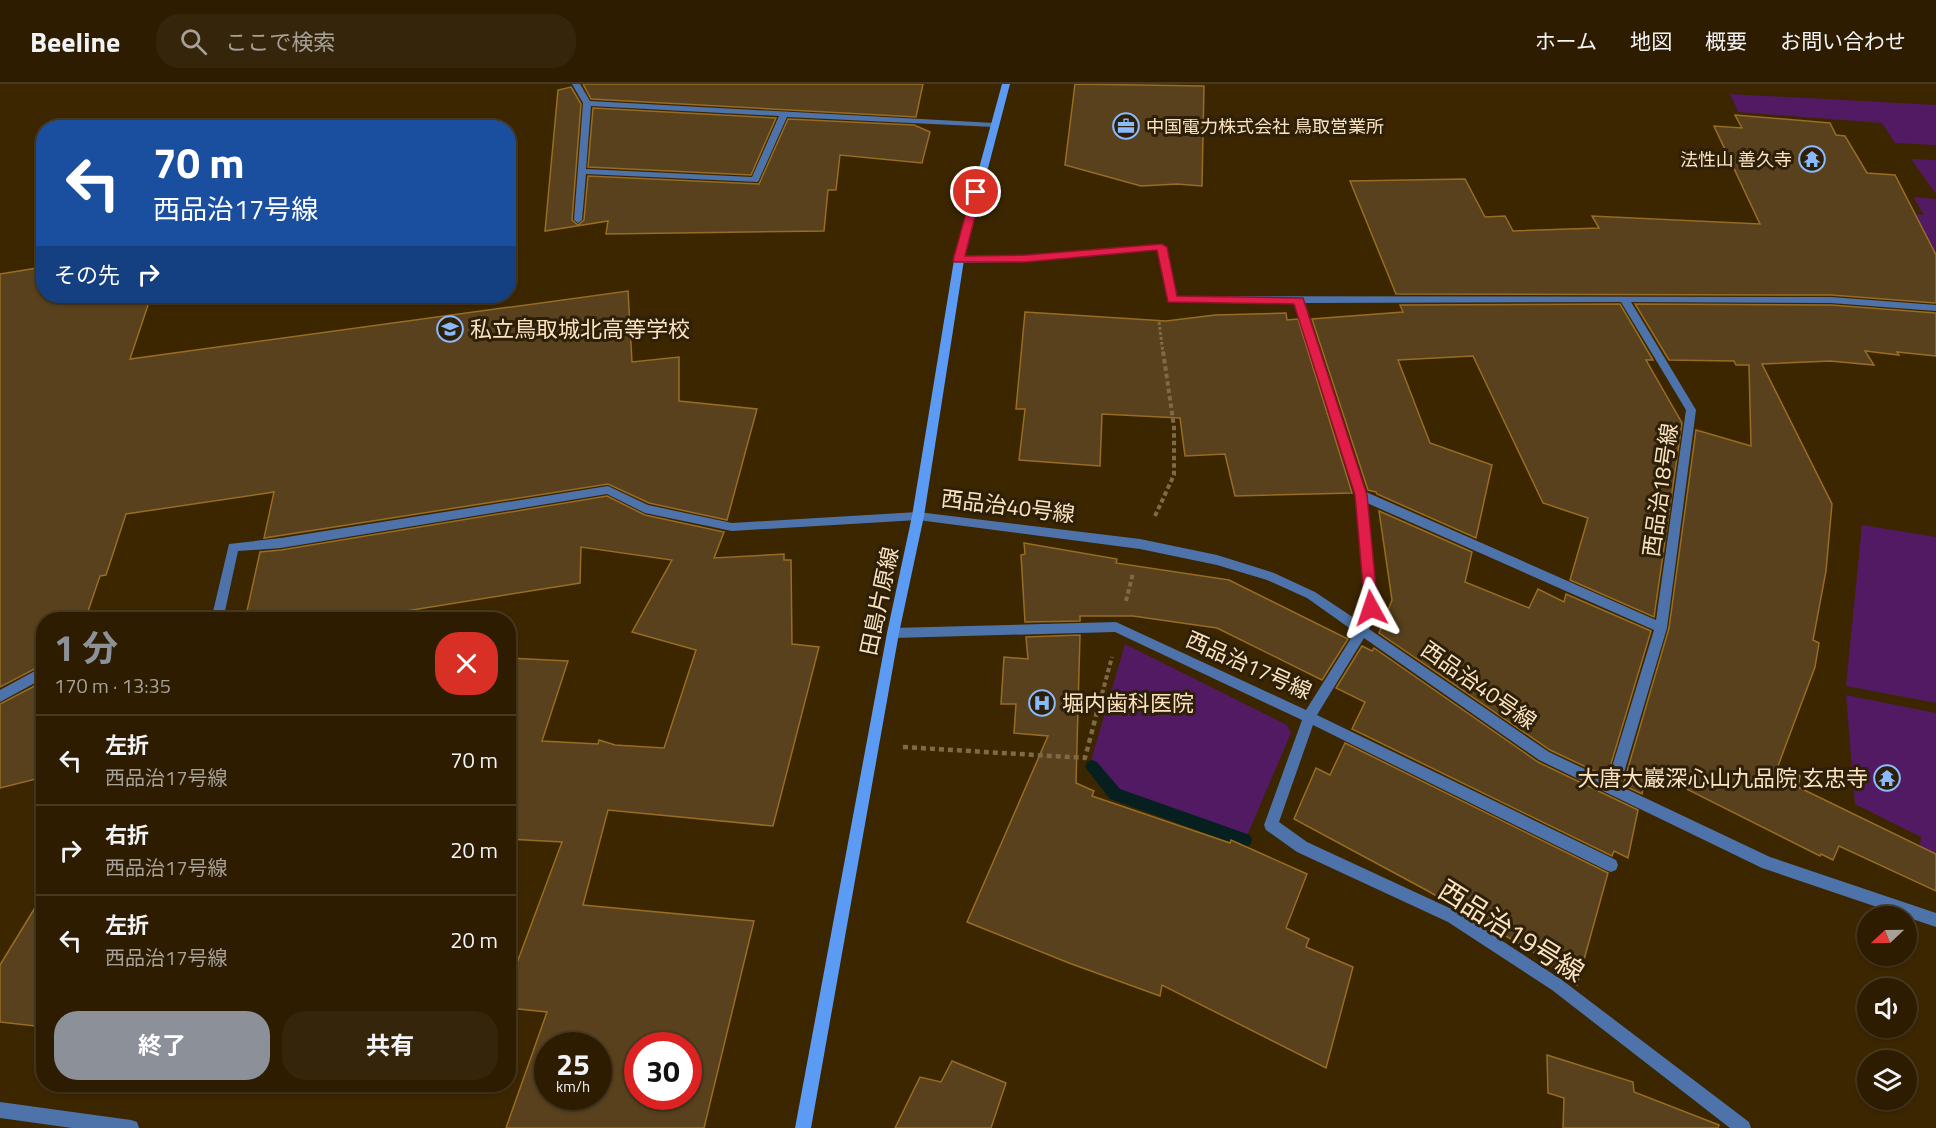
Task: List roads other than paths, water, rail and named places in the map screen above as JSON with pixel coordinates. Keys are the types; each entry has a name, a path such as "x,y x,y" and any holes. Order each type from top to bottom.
{"main road":[{"name":"田島片原線","path":"803,1128 893,633 918,516 959,260 1006,84"}],"street":[{"path":"576,84 587,103 578,220"},
{"path":"587,103 994,125"},
{"path":"581,171 755,180 784,114"},
{"path":"959,260 1026,259 1162,247 1172,299 1831,300 1936,308"},
{"name":"西品治18号線","path":"1612,789 1661,628 1691,410 1624,299"},
{"name":"西品治17号線","path":"893,633 1116,627 1309,717 1363,629 1371,608 1361,495 1299,300"},
{"name":"西品治40号線","path":"219,612 233,547 281,543 608,490 645,509 732,527 918,516 1140,544 1217,560 1270,576 1311,595 1544,756 1767,863 1936,920"},
{"path":"1361,495 1661,628"},
{"path":"0,696 36,676"},
{"path":"1309,717 1611,865"},
{"name":"西品治19号線","path":"1309,717 1271,825 1302,847 1453,917 1557,985 1743,1128"},
{"path":"0,1110 131,1128"}],"waterway":[{"path":"1092,767 1115,794 1244,840"}],"place":[{"name":"中国電力株式会社 鳥取営業所","path":"1126,126"},
{"name":"法性山 善久寺","path":"1812,159"},
{"name":"私立鳥取城北高等学校","path":"450,329"},
{"name":"堀内歯科医院","path":"1042,703"},
{"name":"大唐大巖深心山九品院 玄忠寺","path":"1887,778"}]}
